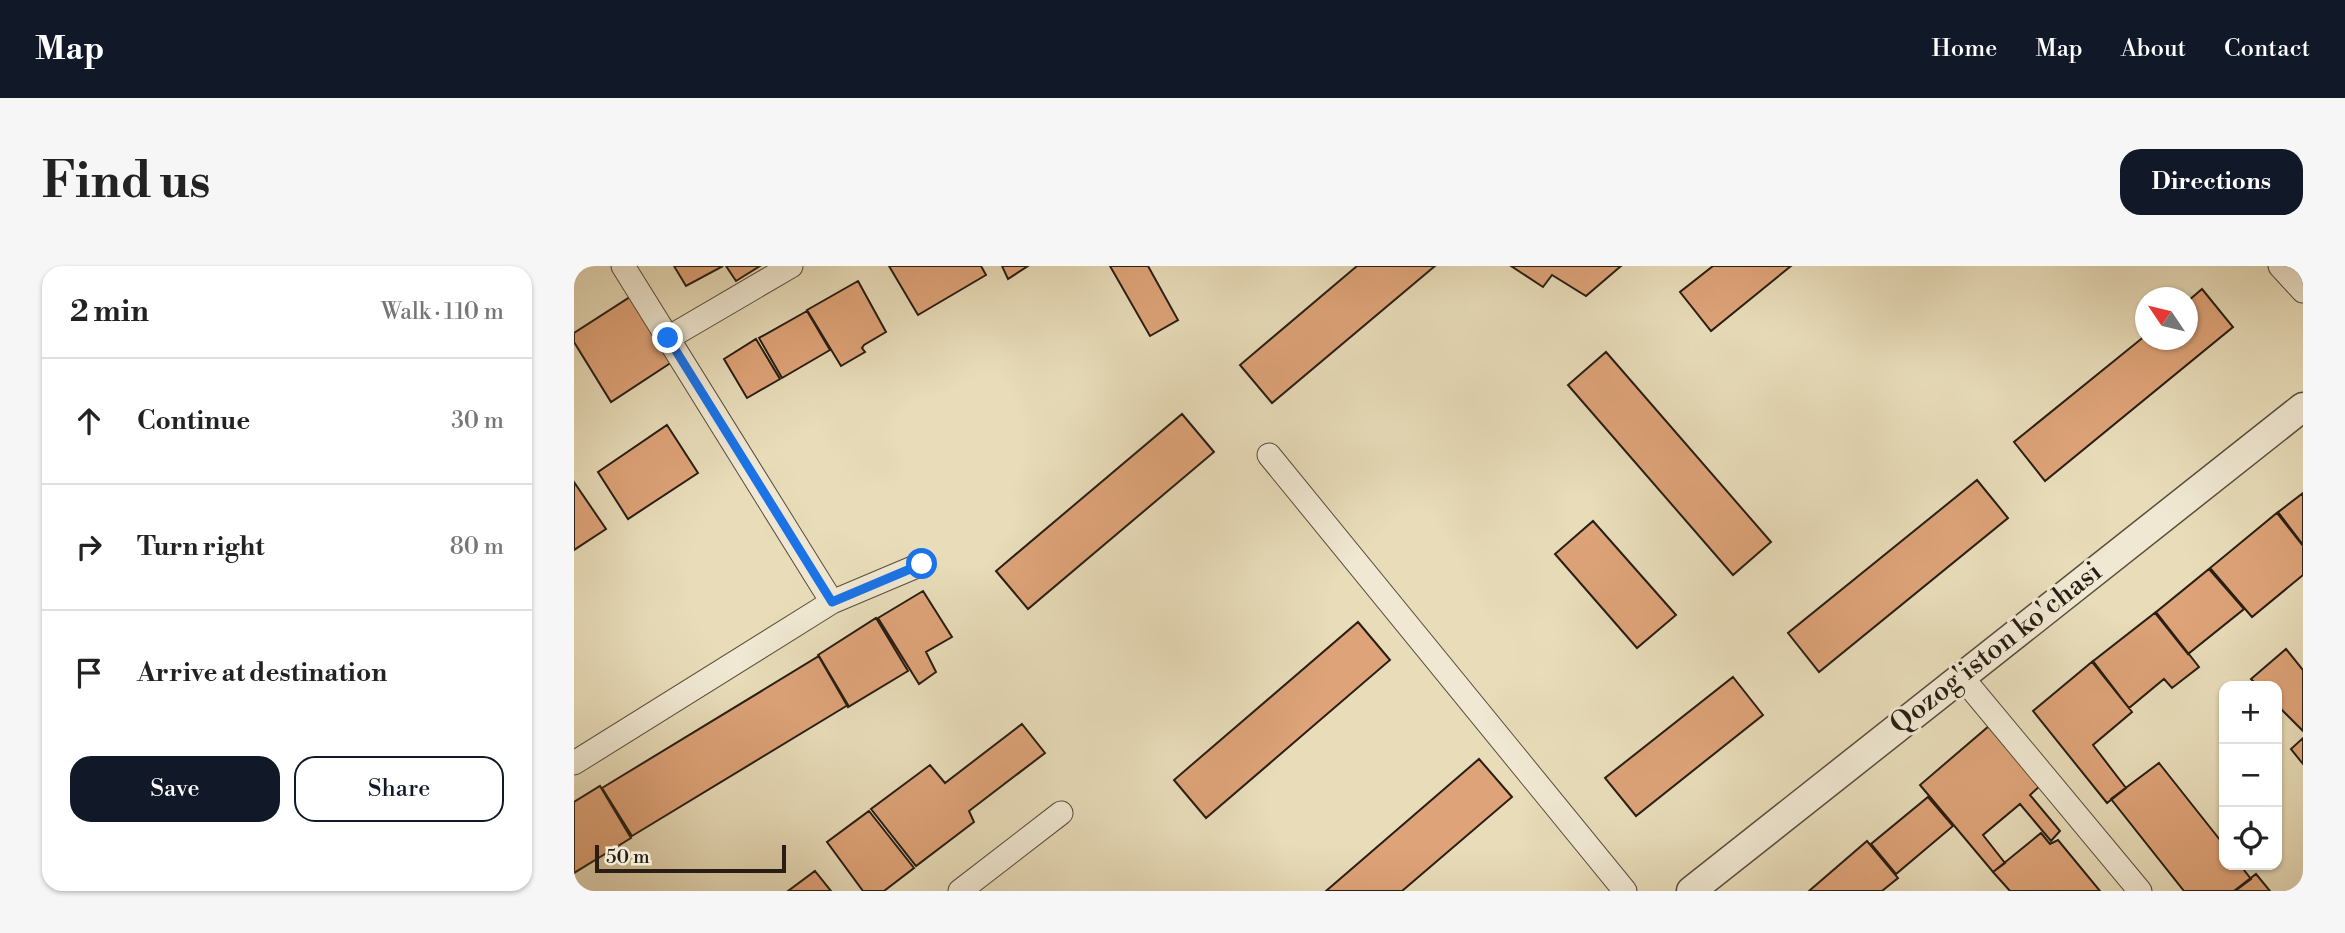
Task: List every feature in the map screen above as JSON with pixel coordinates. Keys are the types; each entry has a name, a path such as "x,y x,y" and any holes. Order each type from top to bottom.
{"street":[{"path":"623,266 832,602"},
{"path":"668,338 791,266"},
{"path":"2280,266 2303,291"},
{"name":"Qozog'iston ko'chasi","path":"1691,891 2303,407"},
{"path":"1269,455 1625,891"},
{"path":"574,763 832,602 922,564"},
{"path":"1961,676 2140,891"},
{"path":"960,891 1061,813"}],"building":[{"path":"674,266 723,266 686,286"},
{"path":"726,266 760,266 736,281"},
{"path":"889,266 981,266 986,275 918,315"},
{"path":"1002,266 1028,266 1008,279"},
{"path":"1110,266 1148,266 1178,320 1150,336"},
{"path":"1357,266 1435,266 1272,403 1240,365"},
{"path":"1511,266 1621,266 1586,296 1552,275 1543,287"},
{"path":"1713,266 1791,266 1711,331 1680,292"},
{"path":"858,281 886,332 864,345 862,348 865,352 841,366 807,310"},
{"path":"2202,289 2233,327 2045,481 2014,442 2135,344 2135,350 2198,350 2198,292"},
{"path":"630,297 672,362 611,402 574,342 574,333"},
{"path":"807,311 830,350 782,378 759,338"},
{"path":"756,339 780,379 747,398 724,359"},
{"path":"1606,352 1771,542 1733,575 1568,385"},
{"path":"1182,414 1214,452 1028,609 996,571"},
{"path":"667,425 698,473 628,519 598,472"},
{"path":"1977,480 2008,518 1819,672 1788,633"},
{"path":"574,482 606,529 574,550"},
{"path":"2303,493 2303,546 2277,513"},
{"path":"2278,512 2303,545 2303,575 2252,617 2210,568"},
{"path":"1593,521 1676,615 1637,648 1555,554"},
{"path":"2209,569 2244,609 2188,654 2155,613"},
{"path":"923,591 952,637 926,652 936,672 919,684 878,618"},
{"path":"2156,612 2199,667 2172,688 2164,679 2129,708 2092,662"},
{"path":"876,618 908,671 848,707 818,655"},
{"path":"1358,622 1390,660 1206,818 1174,780"},
{"path":"2286,649 2303,670 2303,731 2282,710 2282,681 2251,679"},
{"path":"819,656 848,705 632,836 602,788"},
{"path":"2093,661 2132,712 2093,745 2126,788 2107,803 2033,711"},
{"path":"1733,677 1763,715 1636,816 1605,778"},
{"path":"1022,724 1045,753 969,811 974,822 916,866 871,809 930,765 945,783"},
{"path":"1989,726 2040,786 2030,795 2060,831 2051,841 2020,804 1983,835 2005,863 1993,872 1920,785"},
{"path":"2303,738 2303,764 2291,749"},
{"path":"1479,759 1512,797 1402,891 1326,891"},
{"path":"2159,763 2219,839 2219,870 2244,870 2251,879 2235,891 2184,891 2111,799"},
{"path":"600,786 631,838 574,873 574,802"},
{"path":"1928,797 1953,826 1896,874 1871,844"},
{"path":"869,811 914,868 884,891 863,891 827,842"},
{"path":"2041,833 2050,844 2058,840 2100,891 2010,891 1993,872"},
{"path":"1867,841 1898,878 1882,891 1809,891"},
{"path":"815,871 831,891 788,891"},
{"path":"2256,874 2270,891 2234,891"}],"route":[{"path":"668,338 832,602 922,564"}]}
